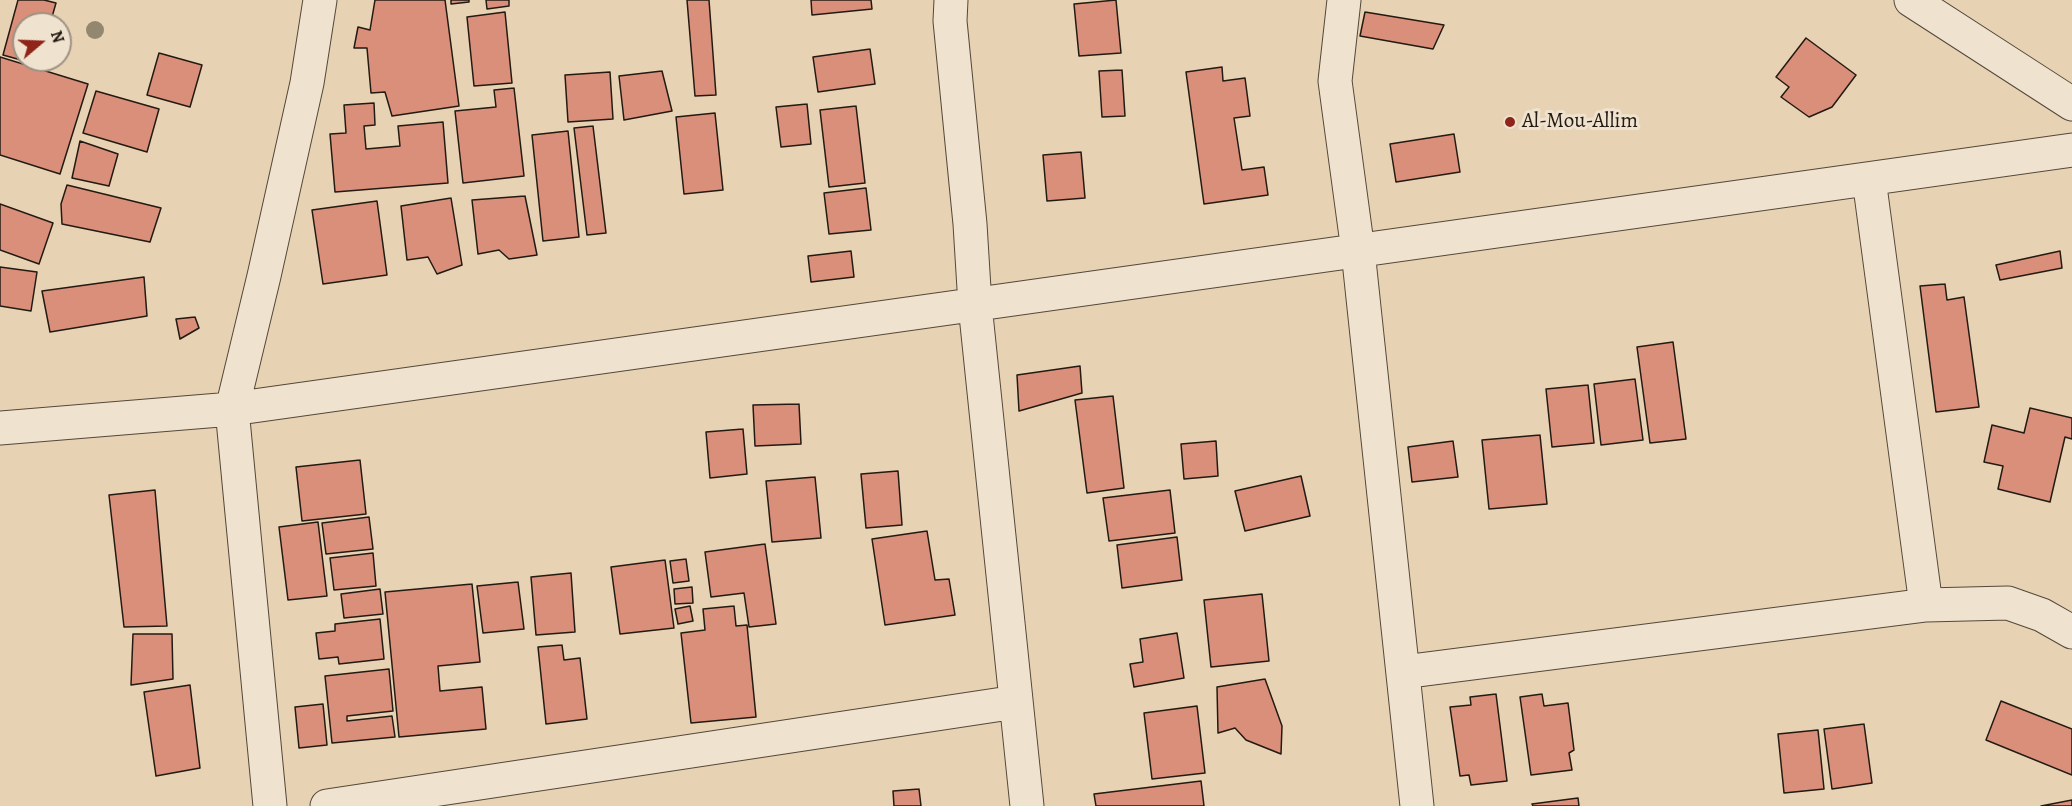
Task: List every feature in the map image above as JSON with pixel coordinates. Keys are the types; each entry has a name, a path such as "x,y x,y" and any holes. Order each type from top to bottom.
{"street":[{"path":"270,806 232,409 304,94 320,0"},
{"path":"951,0 950,21 970,224 975,305 1027,806"},
{"path":"1344,0 1335,81 1358,251 1417,806"},
{"path":"1911,0 2072,104"},
{"path":"0,428 232,409 2072,150"},
{"path":"1869,179 1926,605"},
{"path":"1403,672 1926,605 2008,603 2042,615 2072,632"},
{"path":"327,806 1016,702"}],"building":[{"path":"18,0 44,0 56,3 53,12 15,12"},
{"path":"375,0 445,0 459,106 392,116 385,92 371,93 367,48 354,48 358,27 370,30"},
{"path":"451,0 469,0 469,2 451,4"},
{"path":"486,0 509,0 509,6 487,9"},
{"path":"687,0 709,0 716,95 695,96"},
{"path":"811,0 871,0 872,9 812,15"},
{"path":"1116,0 1121,53 1079,56 1074,4"},
{"path":"505,12 512,83 474,86 467,17"},
{"path":"1365,12 1444,25 1433,49 1360,36"},
{"path":"12,22 12,58 3,55"},
{"path":"1806,38 1856,75 1832,107 1809,117 1781,97 1789,87 1776,77"},
{"path":"870,49 875,84 818,92 813,57"},
{"path":"159,53 202,65 190,107 147,95"},
{"path":"0,57 12,61 12,72 49,72 88,84 60,174 0,155"},
{"path":"1222,67 1223,81 1245,78 1250,116 1234,118 1242,170 1264,167 1268,195 1204,204 1186,72"},
{"path":"1122,70 1125,116 1102,117 1099,71"},
{"path":"662,71 672,111 624,120 619,76"},
{"path":"610,72 613,119 568,122 565,75"},
{"path":"514,88 524,176 463,183 455,111 496,107 494,90"},
{"path":"96,91 159,109 147,152 83,133"},
{"path":"374,103 375,125 364,126 366,149 400,146 398,126 443,122 448,183 335,192 330,134 346,133 344,105"},
{"path":"807,104 811,144 781,147 776,107"},
{"path":"856,106 865,183 829,187 820,110"},
{"path":"715,113 723,190 684,194 676,117"},
{"path":"593,126 606,233 587,235 574,128"},
{"path":"568,131 579,237 543,241 532,135"},
{"path":"1454,134 1460,172 1396,182 1390,144"},
{"path":"80,141 118,154 109,186 72,178"},
{"path":"1081,152 1085,198 1047,201 1043,155"},
{"path":"67,185 161,208 150,242 62,224 61,204"},
{"path":"866,188 871,230 829,234 824,193"},
{"path":"525,196 537,255 509,259 499,250 478,254 472,200"},
{"path":"451,198 462,265 437,274 428,257 407,260 401,206"},
{"path":"377,201 387,275 323,284 312,210"},
{"path":"0,204 53,223 39,264 0,250"},
{"path":"851,251 854,277 811,282 808,256"},
{"path":"2060,251 2062,268 2000,280 1996,265"},
{"path":"0,267 37,272 31,311 0,306"},
{"path":"144,277 147,316 50,332 42,291"},
{"path":"1945,284 1947,300 1964,297 1979,407 1936,412 1920,286"},
{"path":"195,317 199,328 180,339 176,319"},
{"path":"1673,342 1686,439 1650,443 1637,347"},
{"path":"1080,366 1082,393 1019,411 1017,375"},
{"path":"1635,379 1643,440 1601,445 1594,384"},
{"path":"1588,385 1594,443 1552,447 1546,389"},
{"path":"1113,396 1124,488 1087,493 1075,400"},
{"path":"799,404 801,444 755,446 753,405"},
{"path":"2030,408 2072,418 2072,439 2065,437 2050,502 1998,489 2003,466 1984,462 1992,425 2024,433"},
{"path":"743,429 747,474 710,478 706,432"},
{"path":"1540,435 1547,504 1489,509 1482,440"},
{"path":"1216,441 1218,476 1184,479 1181,444"},
{"path":"1453,441 1458,477 1412,482 1408,447"},
{"path":"360,460 366,514 302,521 296,467"},
{"path":"898,471 902,525 866,528 861,474"},
{"path":"1301,476 1310,516 1245,531 1235,491"},
{"path":"815,477 821,538 772,542 766,481"},
{"path":"155,490 167,626 124,627 109,495"},
{"path":"1170,490 1175,533 1109,541 1103,498"},
{"path":"369,517 373,549 326,554 322,523"},
{"path":"318,522 327,596 288,600 279,527"},
{"path":"927,531 935,580 949,579 955,615 885,625 872,539"},
{"path":"1177,537 1182,580 1122,588 1117,545"},
{"path":"765,544 776,624 749,627 744,593 711,597 705,552"},
{"path":"373,553 376,586 334,590 330,558"},
{"path":"686,559 689,581 673,583 670,561"},
{"path":"665,560 674,628 620,634 611,567"},
{"path":"571,573 575,632 536,635 531,577"},
{"path":"518,582 524,629 483,633 477,586"},
{"path":"472,584 480,662 438,666 440,691 482,687 486,729 399,737 385,592"},
{"path":"692,587 693,603 675,604 674,589"},
{"path":"380,589 383,614 344,618 341,594"},
{"path":"1262,594 1269,661 1211,667 1204,600"},
{"path":"690,606 693,621 678,624 675,609"},
{"path":"734,606 736,626 747,625 756,717 691,723 681,633 705,630 703,609"},
{"path":"380,619 384,659 339,664 338,657 319,659 316,633 335,631 335,624"},
{"path":"1177,633 1184,678 1134,687 1130,664 1143,662 1140,639"},
{"path":"133,634 172,634 173,679 131,685"},
{"path":"562,645 564,660 580,658 587,719 546,724 538,647"},
{"path":"389,669 393,711 347,716 347,721 392,716 395,737 332,743 325,676"},
{"path":"1265,679 1282,726 1281,754 1246,740 1235,728 1218,733 1217,687"},
{"path":"190,685 200,768 156,776 144,692"},
{"path":"1496,694 1507,781 1471,785 1469,775 1460,776 1450,707 1471,705 1470,697"},
{"path":"1542,694 1544,706 1568,703 1574,750 1569,753 1572,770 1531,775 1520,697"},
{"path":"2001,701 2072,729 2072,775 1986,740"},
{"path":"323,704 327,745 299,748 295,707"},
{"path":"1197,706 1205,773 1152,779 1144,713"},
{"path":"1864,724 1872,783 1832,789 1824,729"},
{"path":"1818,730 1824,789 1784,793 1778,734"},
{"path":"1201,781 1204,806 1096,806 1094,794"},
{"path":"919,789 921,806 894,806 893,791"},
{"path":"1578,798 1579,806 1533,806 1532,804"},
{"path":"2072,800 2072,806 2041,806"}],"place":[{"name":"Al-Mou-Allim","path":"1510,122"}]}
